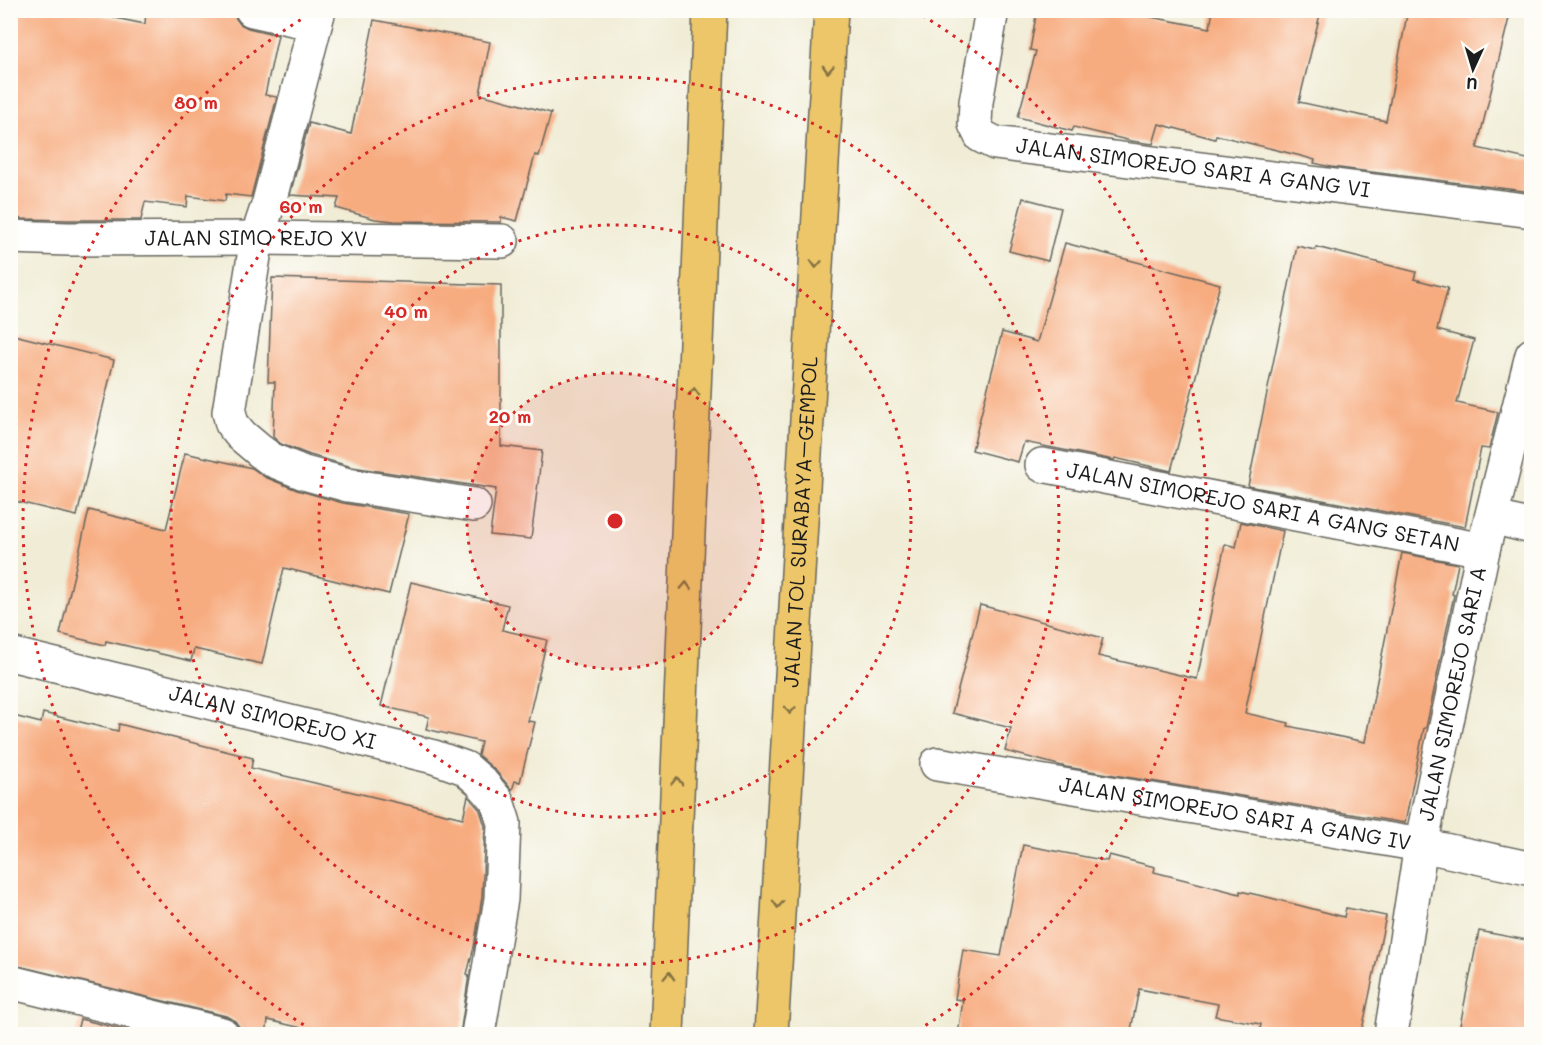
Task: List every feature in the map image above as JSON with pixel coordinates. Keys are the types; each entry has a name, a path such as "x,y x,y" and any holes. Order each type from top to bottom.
{"highway":[{"path":"667,1035 710,10"},
{"name":"JALAN TOL SURABAYA–GEMPOL","path":"771,1035 831,10"}],"street":[{"path":"252,10 317,17 257,238 229,412 232,424 241,435 272,460 304,473 348,485 474,505"},
{"name":"JALAN SIMOREJO SARI A GANG VI","path":"992,10 976,102 975,124 981,136 995,143 1532,211"},
{"name":"JALAN SIMO REJO XV","path":"10,237 502,241"},
{"name":"JALAN SIMOREJO SARI A","path":"1391,1035 1421,845 1483,550 1532,355"},
{"name":"JALAN SIMOREJO SARI A GANG SETAN","path":"1042,465 1483,550"},
{"path":"1492,517 1532,527"},
{"name":"JALAN SIMOREJO XI","path":"10,654 434,757 465,768 497,801 504,824 501,899 478,1035"},
{"name":"JALAN SIMOREJO SARI A GANG IV","path":"937,764 1421,845 1532,869"},
{"path":"10,982 222,1035"}],"building":[{"path":"10,10 76,10 145,24 146,10 234,10 234,16 240,24 278,35 265,95 277,97 251,197 226,194 225,201 188,196 187,207 145,202 141,220 22,219 10,216"},
{"path":"1037,10 1113,10 1210,28 1213,10 1321,10 1299,102 1386,121 1408,10 1511,10 1477,148 1532,160 1532,192 1331,167 1314,163 1315,160 1301,156 1216,135 1215,139 1159,124 1153,144 1074,127 1072,131 1018,117 1036,51 1030,50"},
{"path":"374,20 490,42 480,94 551,113 539,156 535,155 517,221 501,217 501,222 375,219 336,208 339,198 290,195 309,123 351,134"},
{"path":"1023,198 1061,208 1048,261 1009,251"},
{"path":"1065,243 1220,284 1171,471 1115,458 1114,460 1024,442 1018,462 972,450 1002,332 1037,342"},
{"path":"1297,246 1315,250 1316,247 1416,272 1414,279 1448,288 1437,330 1474,340 1457,403 1498,412 1489,449 1481,448 1465,527 1248,486"},
{"path":"272,278 501,285 501,446 542,451 531,539 490,535 496,489 352,467 281,444 273,437 275,382 268,382"},
{"path":"10,334 114,360 77,516 10,500"},
{"path":"185,453 252,468 265,477 297,490 343,503 409,514 389,594 284,568 262,664 194,649 191,661 106,641 105,645 60,634 89,510 166,529"},
{"path":"1241,522 1283,531 1245,713 1289,723 1288,726 1365,742 1402,553 1458,564 1452,594 1454,595 1405,823 1066,767 1005,751 1011,728 952,713 980,605 1103,638 1098,656 1197,679 1225,544 1236,547"},
{"path":"411,582 508,605 502,630 547,640 528,721 535,722 520,782 515,781 512,790 478,755 481,742 426,729 429,717 381,706"},
{"path":"43,713 118,731 119,724 253,758 251,768 463,818 468,796 480,810 485,826 482,897 467,974 469,975 460,1035 331,1035 268,1020 266,1035 240,1035 240,1028 235,1021 226,1016 10,964 10,715 41,723"},
{"path":"1023,845 1107,861 1109,855 1155,867 1154,872 1344,917 1346,908 1386,916 1361,1035 1259,1035 1261,1024 1215,1016 1218,1004 1139,989 1130,1035 958,1035 963,1000 955,999 963,950 1001,956"},
{"path":"1479,931 1532,941 1532,1035 1458,1035"},
{"path":"80,1019 145,1035 76,1035"}]}
